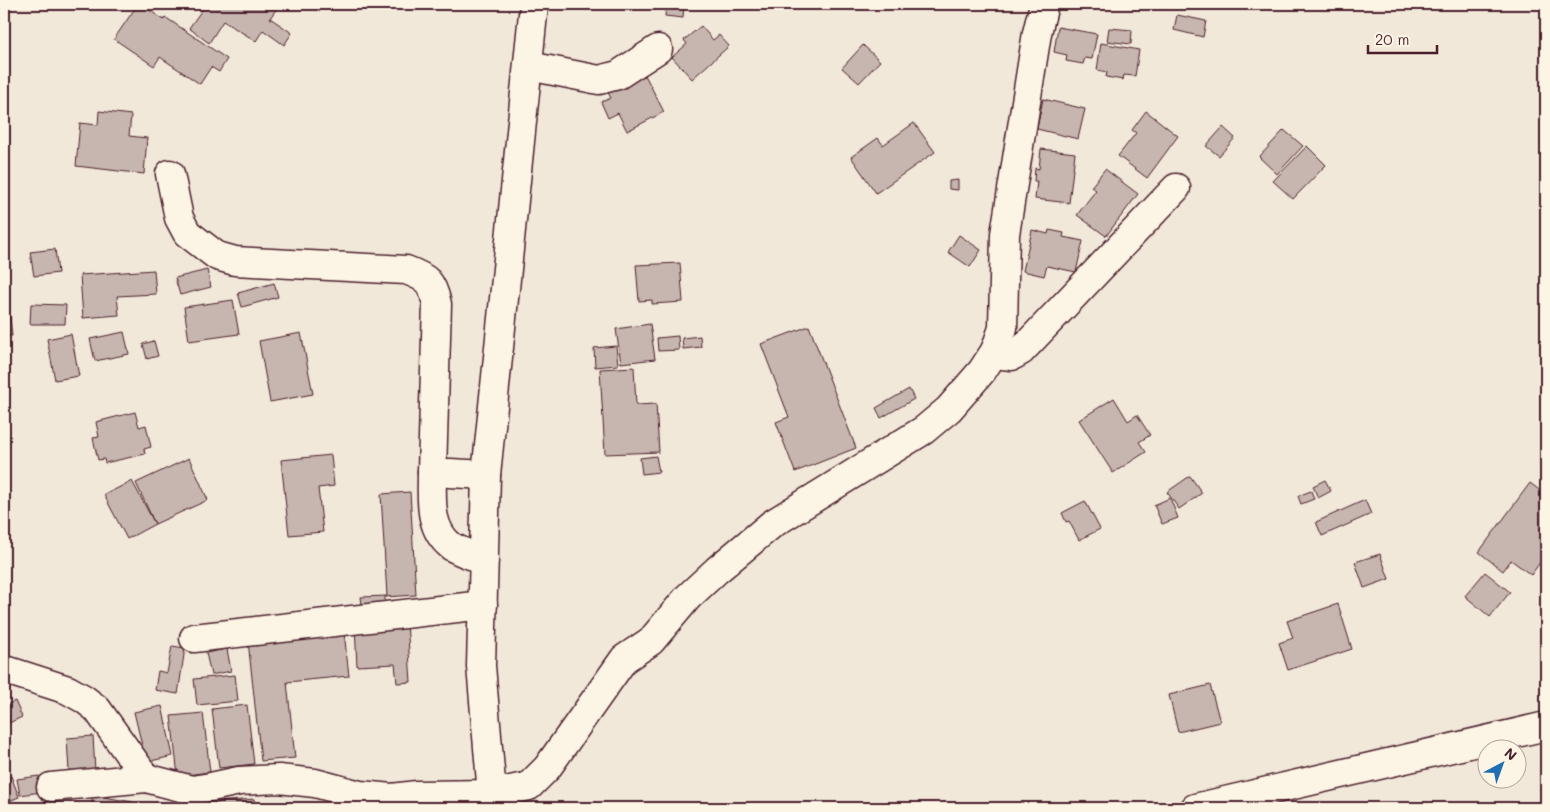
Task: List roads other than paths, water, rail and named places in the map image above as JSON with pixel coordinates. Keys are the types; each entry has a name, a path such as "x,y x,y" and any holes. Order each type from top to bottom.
{"street":[{"path":"494,801 481,666 486,475 534,4"},
{"path":"51,787 146,778 192,790 239,781 279,779 315,783 360,795 392,798 417,795 494,801 529,786 547,768 624,659 651,641 688,597 772,524 924,430 949,409 982,371 995,351 1003,328 1005,234 1037,33 1044,4"},
{"path":"528,66 600,80 618,74 658,49"},
{"path":"170,174 179,218 187,233 217,256 235,261 406,270 423,276 434,290 437,304 432,511 438,532 452,546 484,560"},
{"path":"995,351 1003,355 1012,356 1021,350 1176,188"},
{"path":"432,472 486,475"},
{"path":"194,638 482,605"},
{"path":"9,671 68,690 97,709 146,778"},
{"path":"1196,808 1546,726"}]}
